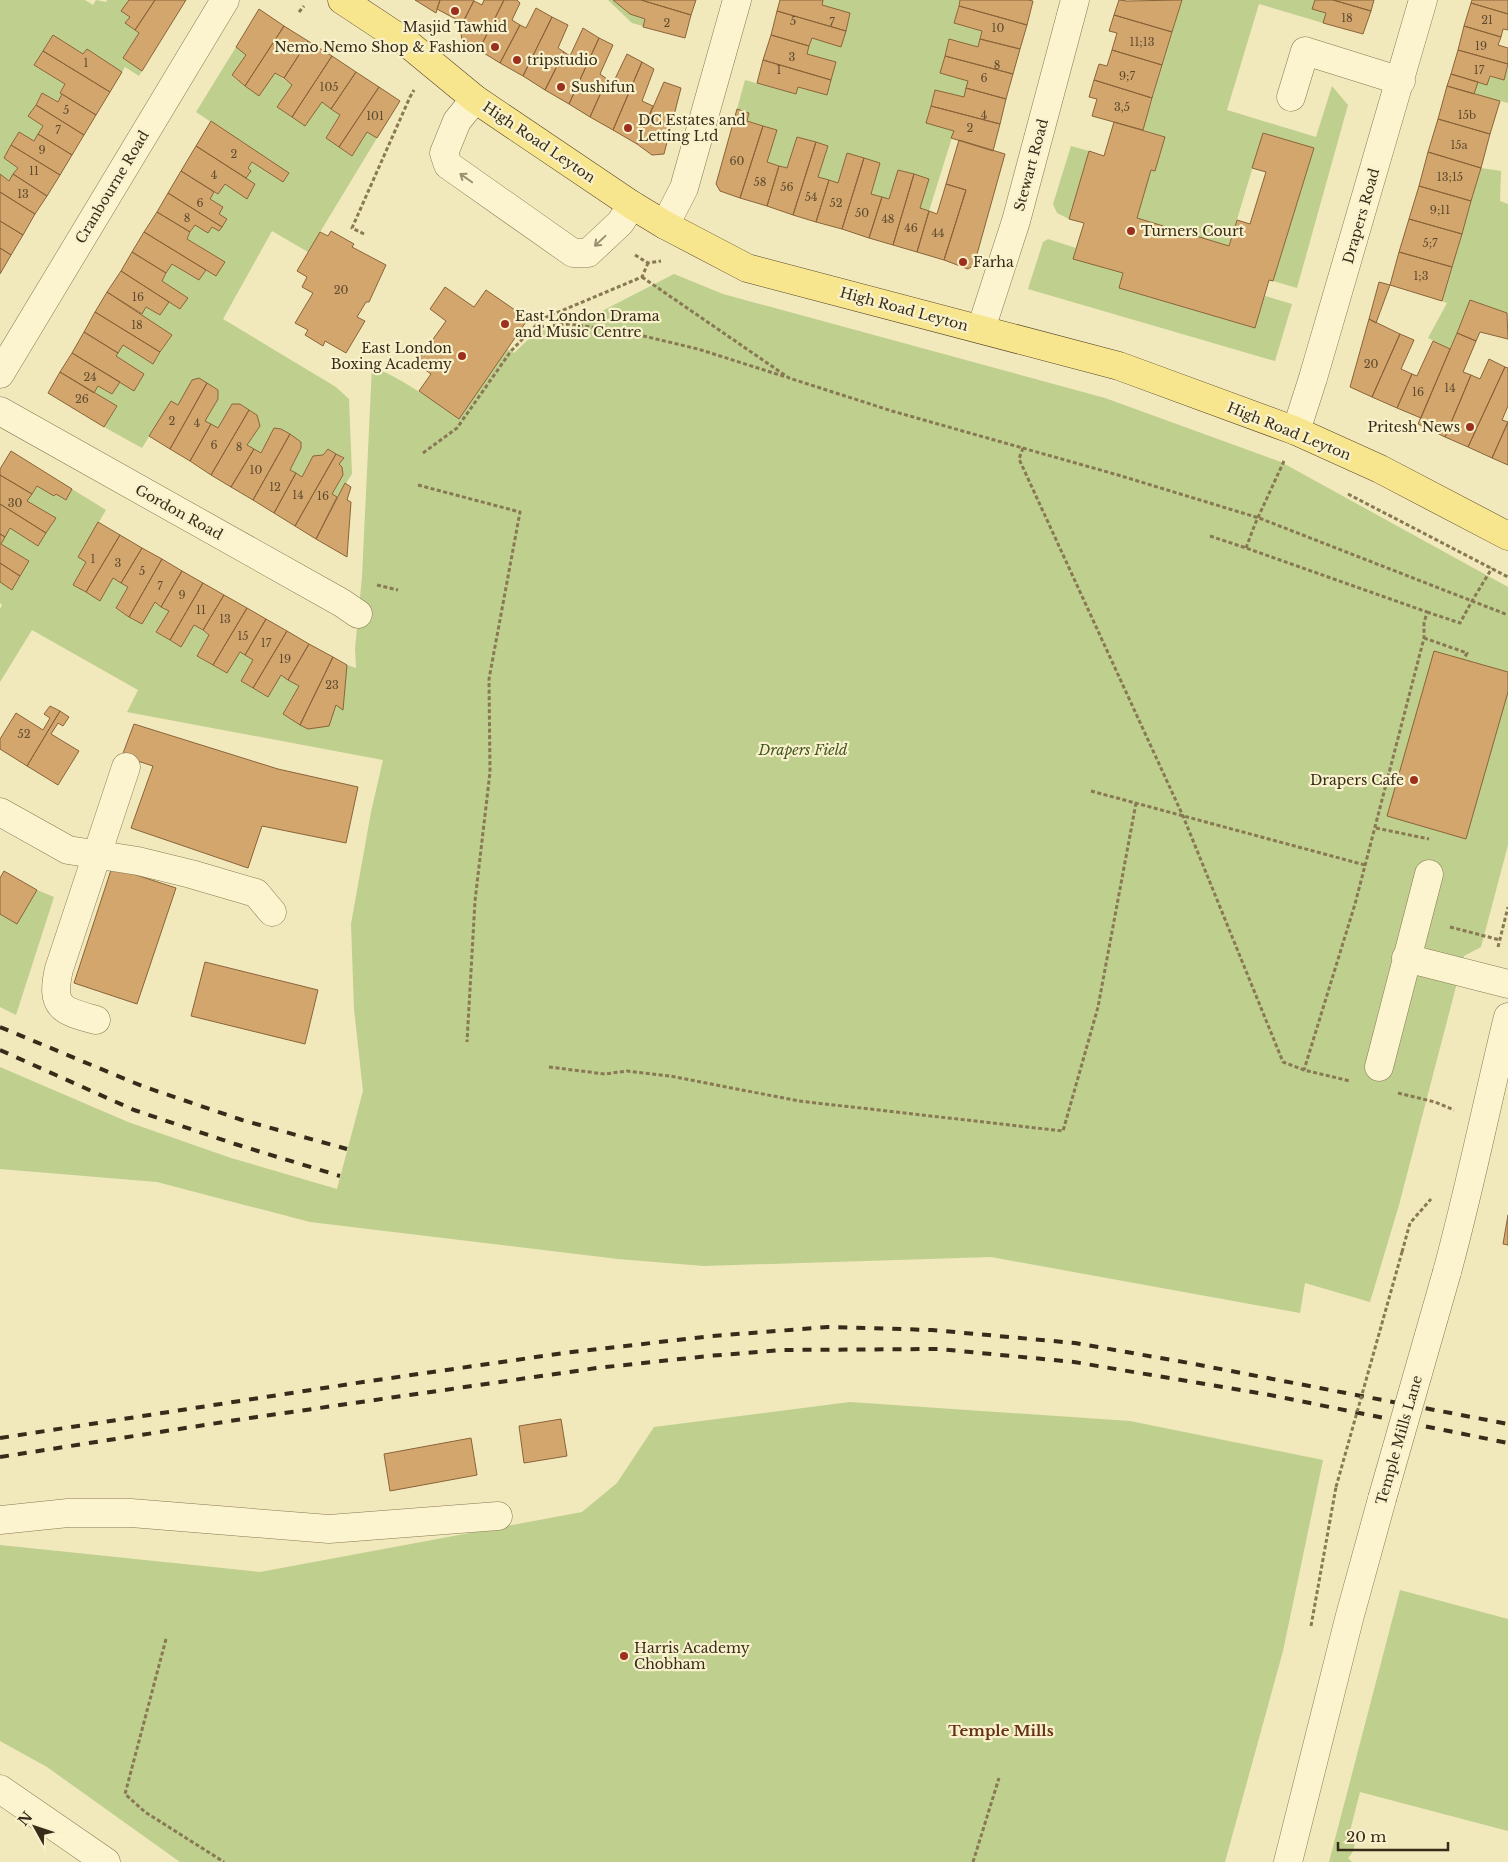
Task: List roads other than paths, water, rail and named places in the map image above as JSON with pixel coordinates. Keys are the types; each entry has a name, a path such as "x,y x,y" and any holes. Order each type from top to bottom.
{"main road":[{"name":"High Road Leyton","path":"342,0 407,43 475,99 632,205 665,225 747,268 1119,366 1296,430 1380,469 1508,536"}],"street":[{"name":"Cranbourne Road","path":"0,374 224,0"},
{"path":"665,225 685,183 737,0"},
{"name":"Stewart Road","path":"981,329 1016,221 1075,0"},
{"name":"Drapers Road","path":"1296,430 1313,378 1423,0"},
{"path":"1291,97 1305,51 1400,80"},
{"path":"475,99 457,121 444,153 448,165 573,253 588,254 620,223 632,205"},
{"name":"Gordon Road","path":"0,411 342,603 358,614"},
{"path":"96,1020 69,1012 59,1003 55,987 59,969 126,766"},
{"path":"0,812 68,850 138,861 192,874 256,894 272,912"},
{"path":"1379,1067 1429,874"},
{"path":"1406,958 1508,984"},
{"name":"Temple Mills Lane","path":"1288,1862 1349,1619 1447,1272 1471,1180 1508,1017"},
{"path":"0,1520 68,1513 131,1513 329,1529 498,1516"},
{"path":"0,1789 106,1862"}],"railway":[{"path":"0,1027 142,1086 242,1120 347,1149"},
{"path":"0,1050 134,1110 235,1144 340,1176"},
{"path":"0,1438 564,1353 712,1336 828,1327 932,1330 1075,1343 1508,1424"},
{"path":"0,1457 243,1419 597,1368 782,1350 939,1349 1074,1362 1270,1395 1508,1443"}],"place":[{"name":"Masjid Tawhid","path":"455,11"},
{"name":"Nemo Nemo Shop & Fashion","path":"495,47"},
{"name":"tripstudio","path":"517,60"},
{"name":"Sushifun","path":"561,87"},
{"name":"DC Estates and Letting Ltd","path":"628,128"},
{"name":"Turners Court","path":"1131,231"},
{"name":"Farha","path":"963,262"},
{"name":"East London Drama and Music Centre","path":"505,324"},
{"name":"East London Boxing Academy","path":"462,356"},
{"name":"Pritesh News","path":"1470,427"},
{"name":"Drapers Cafe","path":"1414,780"},
{"name":"Harris Academy Chobham","path":"624,1656"}],"district":[{"name":"Temple Mills","path":"1001,1731"}],"park label":[{"name":"Drapers Field","path":"803,750"}]}
